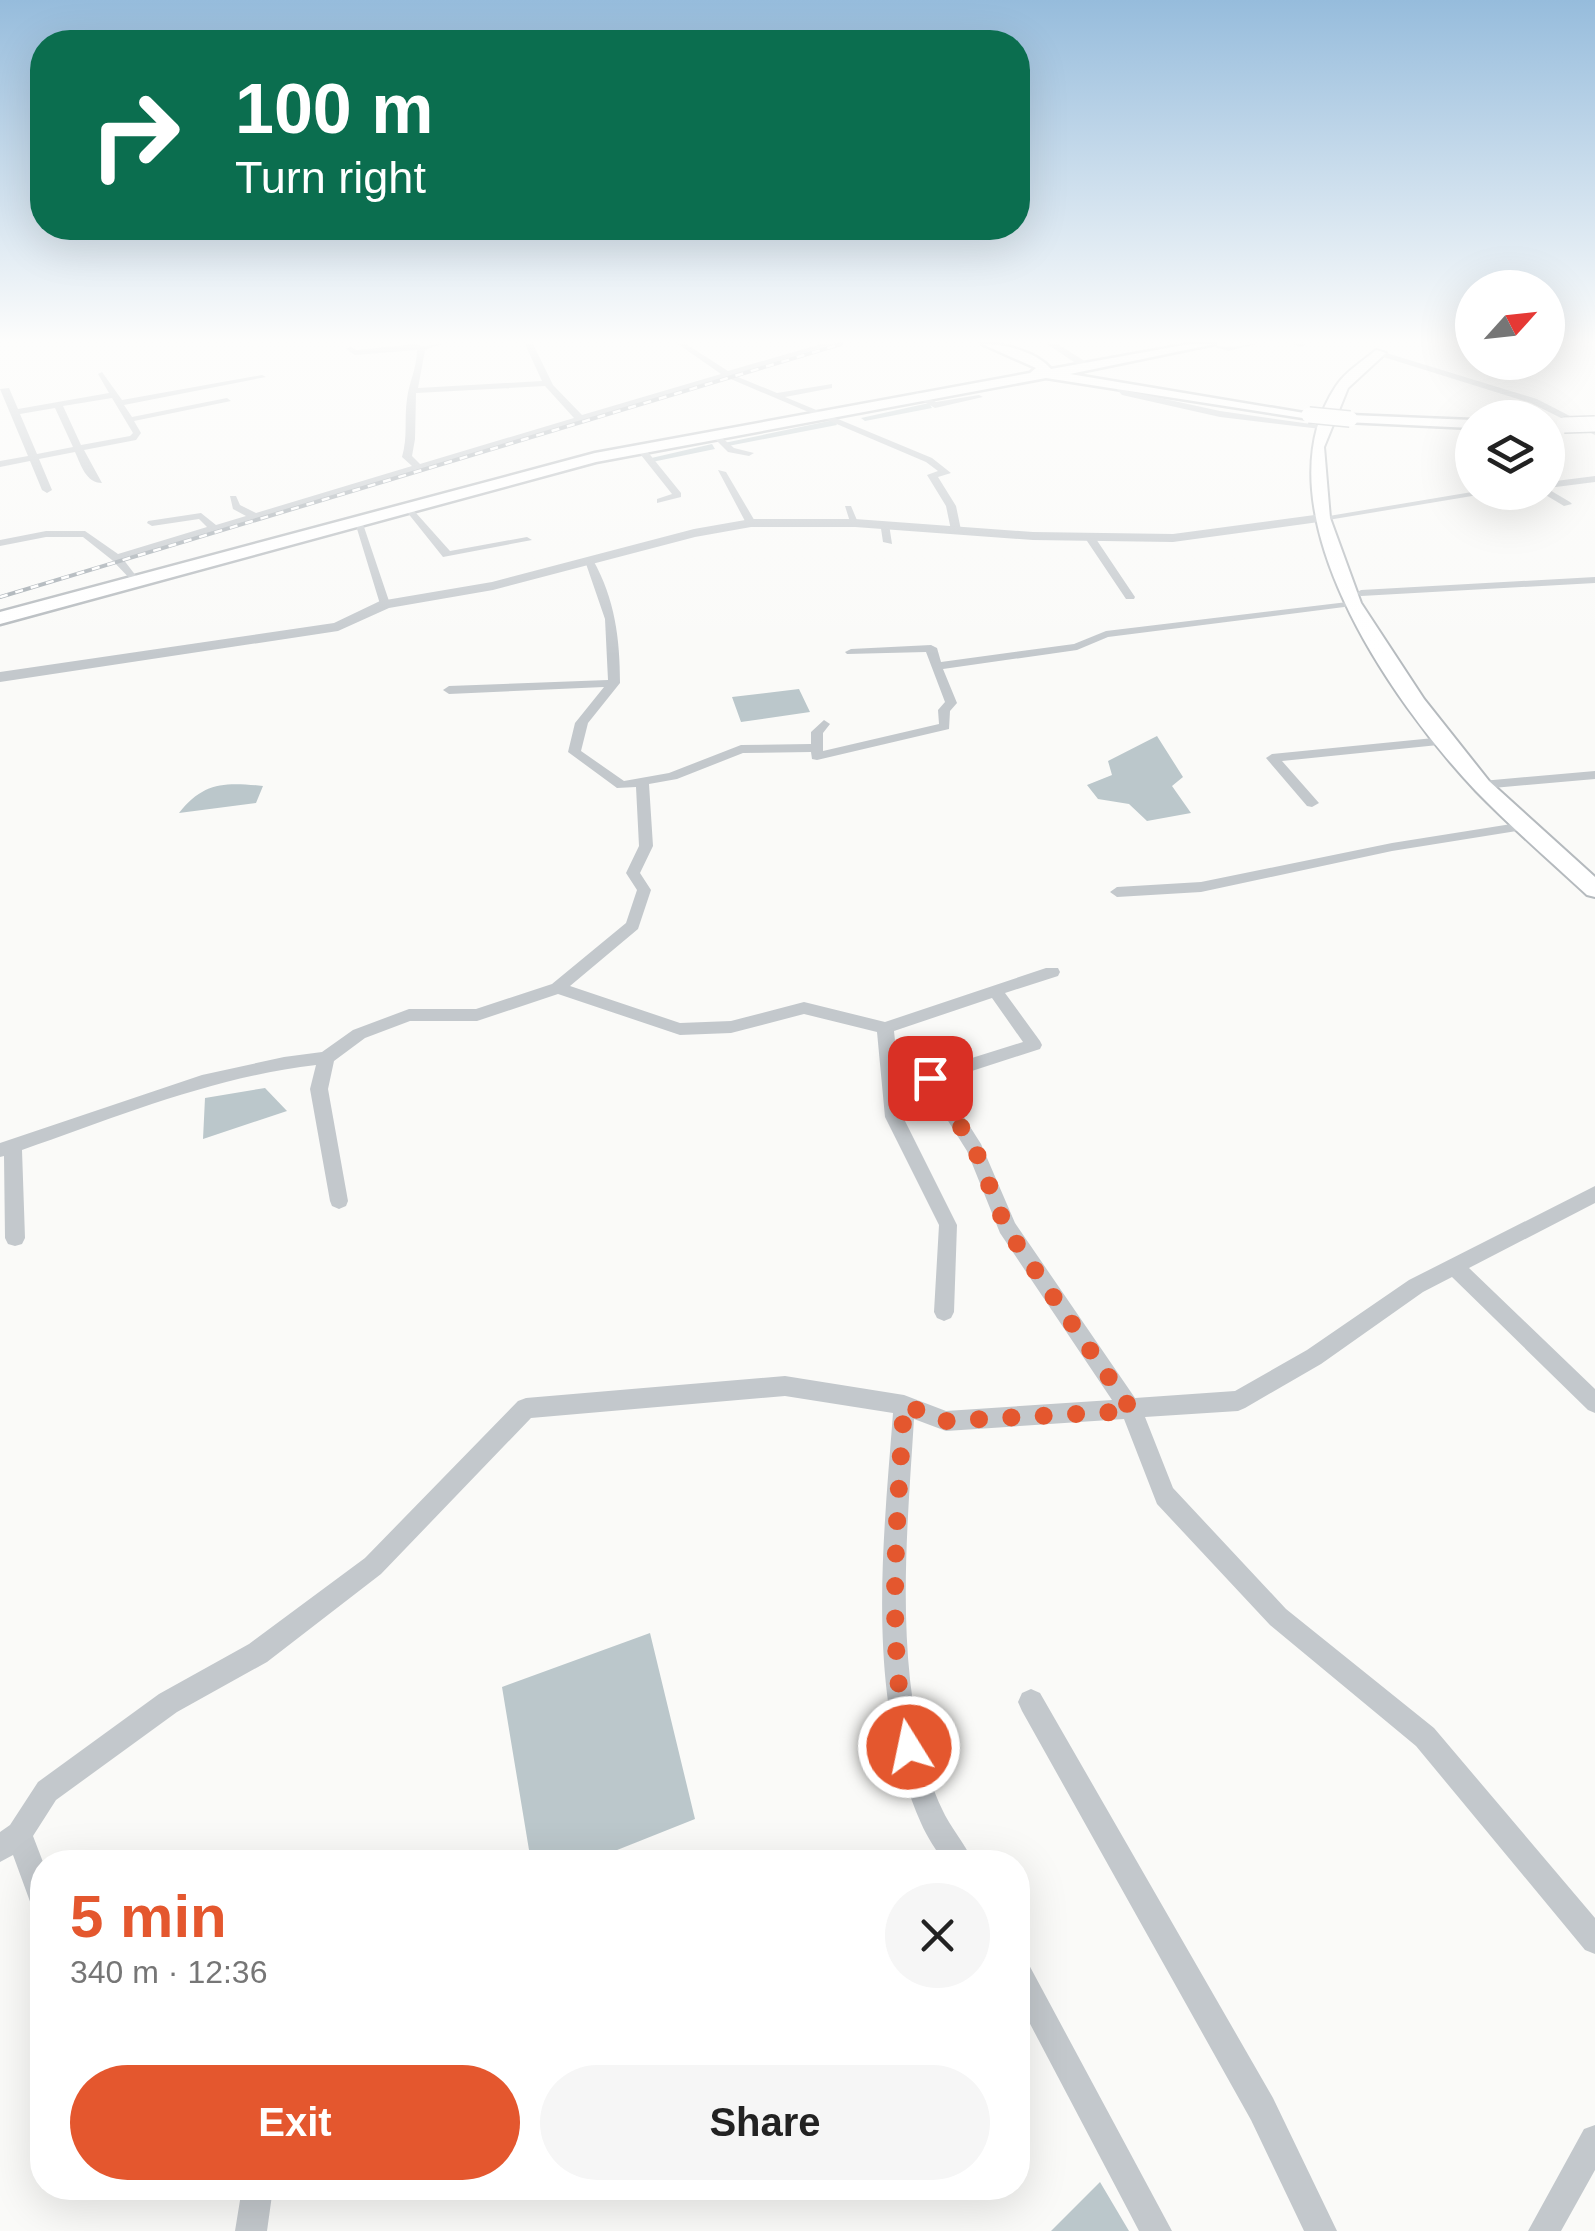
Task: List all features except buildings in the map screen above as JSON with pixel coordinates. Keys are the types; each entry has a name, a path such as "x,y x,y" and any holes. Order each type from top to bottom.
{"highway":[{"path":"0,618 357,520 640,448"}],"main road":[{"path":"1316,448 1317,472 1329,517 1364,627 1444,740 1524,826 1595,890"},
{"path":"1329,517 1326,473 1330,448"},
{"path":"1356,598 1488,785 1595,879"}],"street":[{"path":"29,448 46,490"},
{"path":"0,464 83,448"},
{"path":"410,448 407,457 418,467"},
{"path":"116,558 480,448"},
{"path":"640,448 678,495 660,501"},
{"path":"729,448 749,453"},
{"path":"901,448 946,472 932,475 951,506 956,530"},
{"path":"79,449 90,474 98,480"},
{"path":"721,472 751,523"},
{"path":"1565,485 1595,479"},
{"path":"233,498 236,506 256,517"},
{"path":"0,678 338,627 386,604 493,586 751,523 852,515 884,524 956,530 1090,538 1174,538 1455,498"},
{"path":"408,507 447,556 528,540"},
{"path":"152,523 202,516 215,529"},
{"path":"357,520 386,604"},
{"path":"884,524 888,542"},
{"path":"0,542 46,534 85,534 116,558 135,581"},
{"path":"1090,538 1130,597"},
{"path":"588,560 603,584 611,613 614,683 587,713 574,740 574,752 622,785 672,776 741,749 817,748"},
{"path":"1570,565 1594,580"},
{"path":"936,666 1076,646 1106,634 1356,598 1594,580"},
{"path":"824,724 817,732 817,756 946,726 944,710 951,703 931,648 851,652"},
{"path":"449,690 614,683"},
{"path":"1312,803 1272,758 1444,740"},
{"path":"1488,785 1595,775"},
{"path":"16,1238 7,1148 166,1094 282,1062 326,1058 359,1034 409,1015 478,1015 558,988 633,925 644,890 634,873 646,846 642,782"},
{"path":"1117,892 1201,887 1392,846 1524,826"},
{"path":"558,988 680,1029 731,1027 804,1008 885,1028 1052,972"},
{"path":"995,990 1034,1045 930,1078 975,1149 1006,1228 1132,1411 1164,1496 1278,1617 1425,1736 1595,1940"},
{"path":"885,1028 894,1117 948,1225 944,1312"},
{"path":"326,1058 319,1089 339,1201"},
{"path":"30,1876 10,1842 48,1791 168,1704 258,1653 373,1566 526,1408 785,1386 904,1405 946,1421 1238,1401 1454,1266 1595,1194"},
{"path":"1454,1266 1595,1402"},
{"path":"904,1405 897,1520 901,1713 917,1781 941,1841 949,1850"},
{"path":"1031,1702 1262,2110 1321,2231"},
{"path":"1030,1995 1156,2231"},
{"path":"1544,2231 1595,2140"},
{"path":"251,2231 255,2200"}],"shaded area":[{"path":"799,689 810,712 741,722 732,697"},
{"path":"1157,736 1183,777 1172,786 1191,813 1147,821 1129,804 1098,799 1087,785 1112,775 1108,761"},
{"path":"216,786 263,786 256,803 179,813 197,795"},
{"path":"265,1088 287,1111 203,1139 205,1098"},
{"path":"650,1633 695,1819 617,1850 529,1850 502,1687"},
{"path":"1100,2182 1129,2231 1051,2231"}],"waterway":[{"path":"652,459 706,448"}],"railway":[{"path":"0,597 495,448"}],"route":[{"path":"909,1747 901,1713 897,1520 904,1405 946,1421 1132,1411 1006,1228 975,1149 930,1078"}]}
